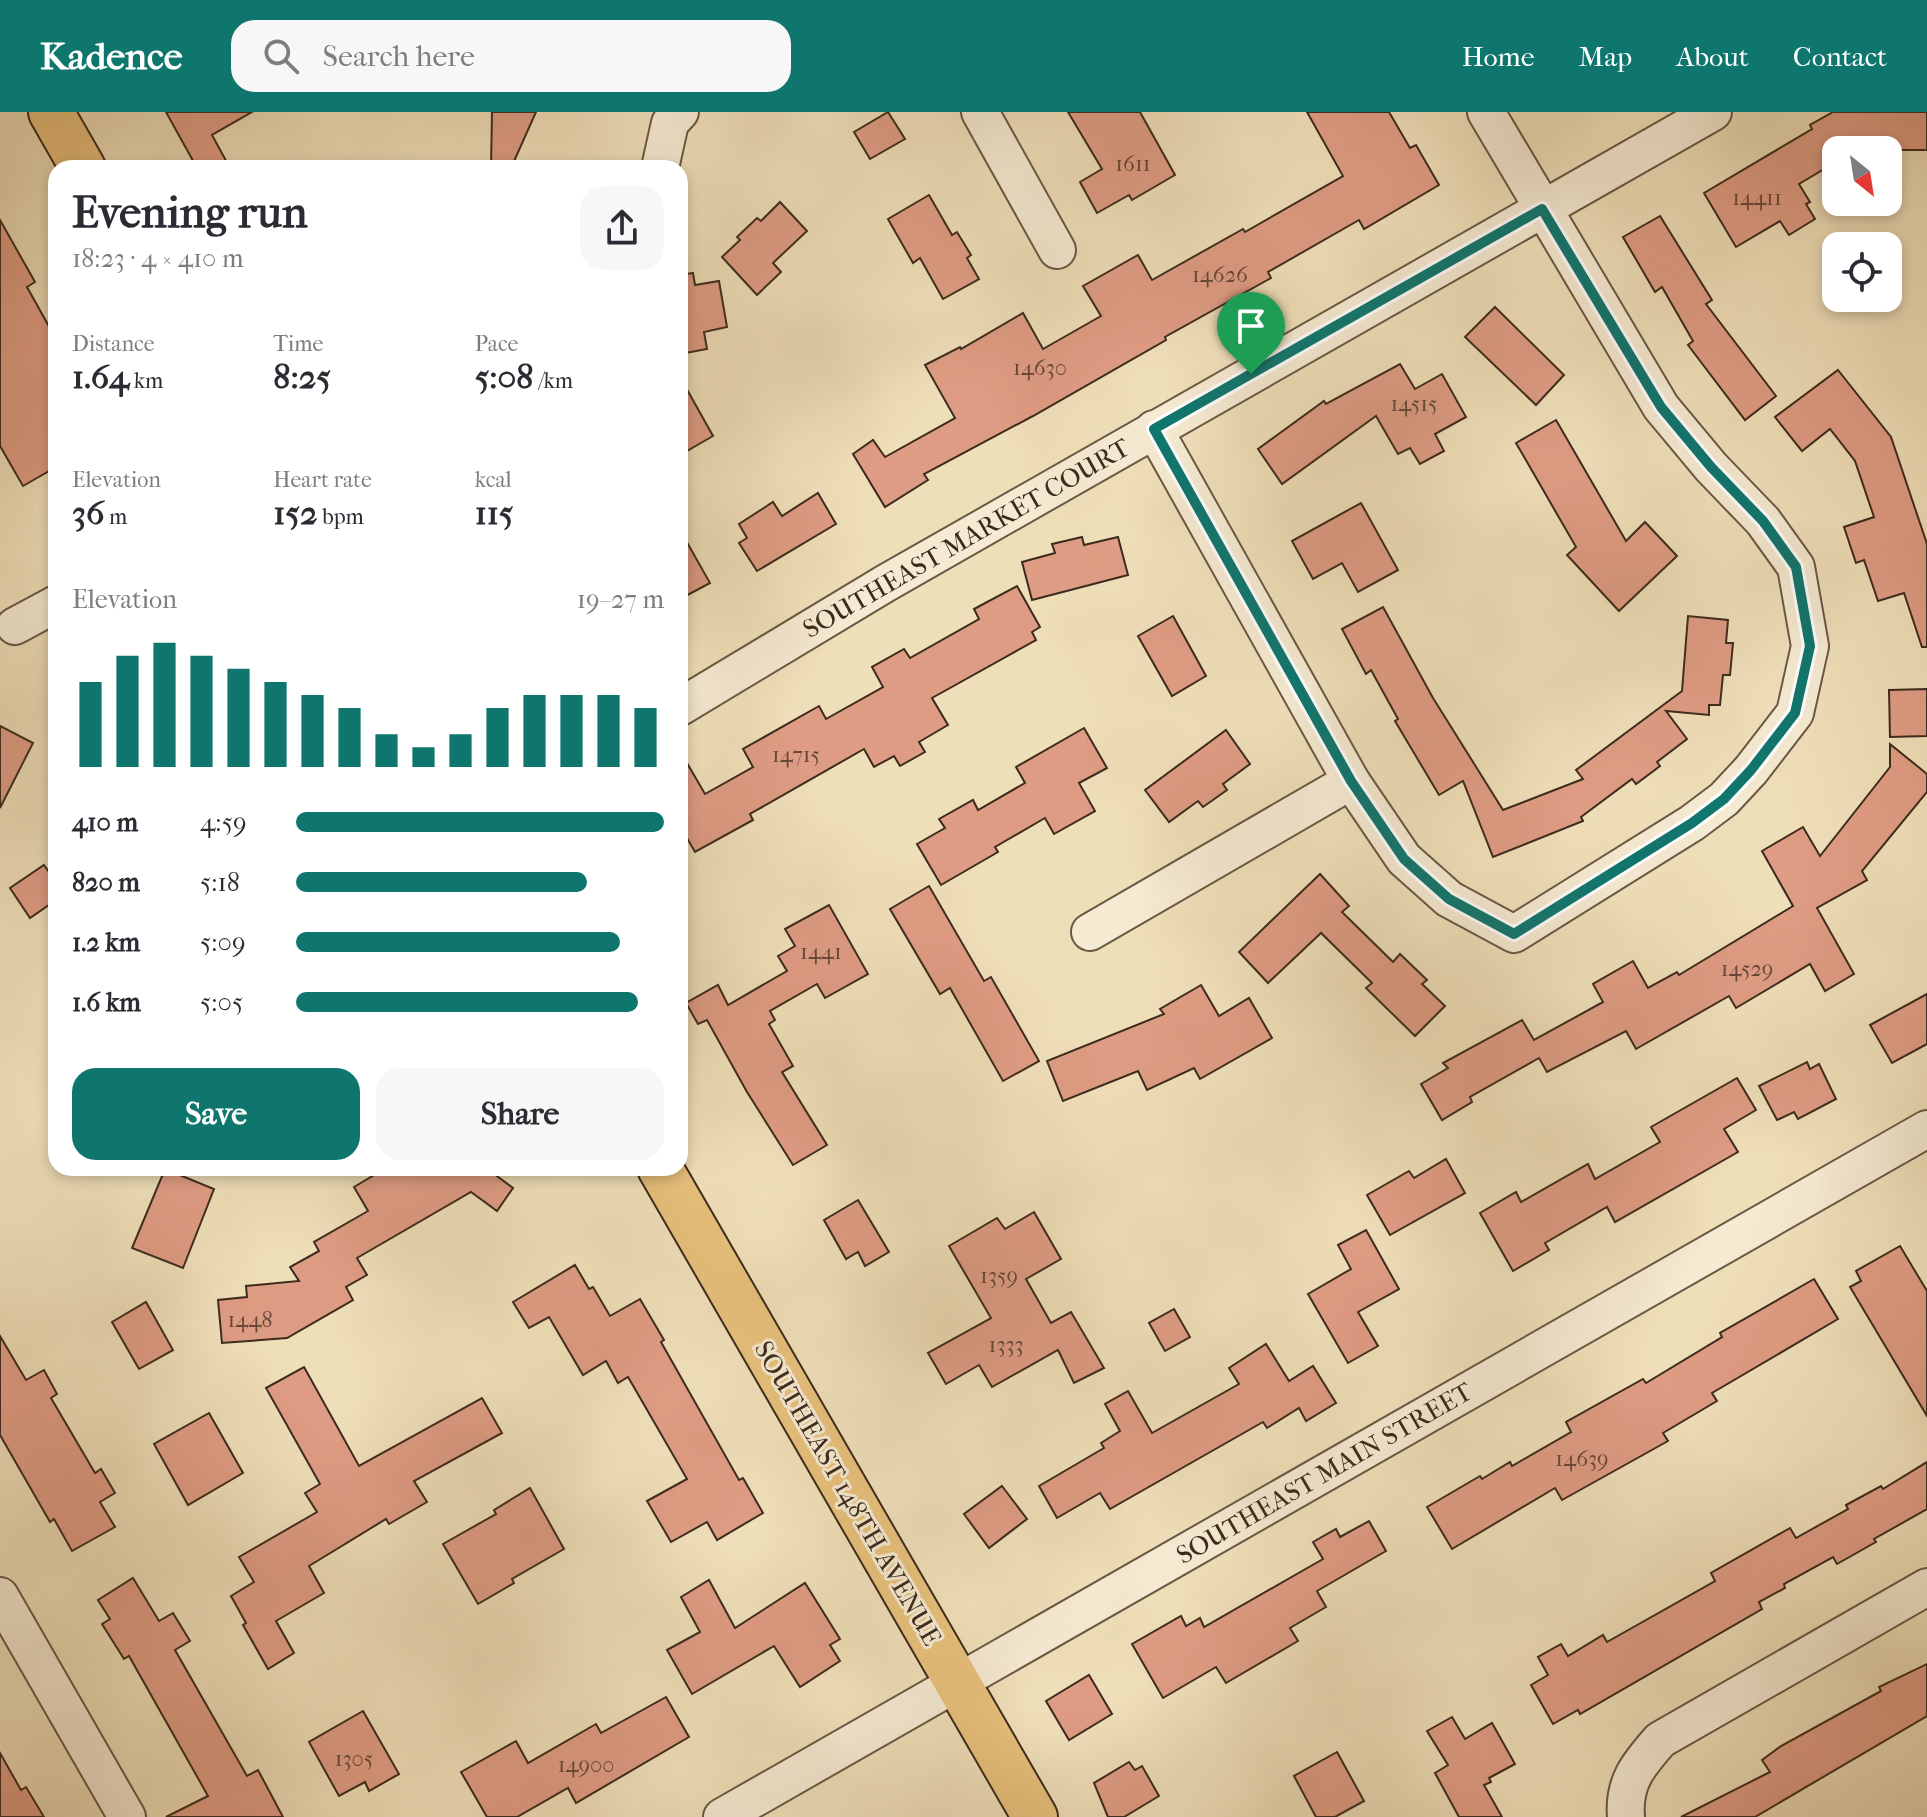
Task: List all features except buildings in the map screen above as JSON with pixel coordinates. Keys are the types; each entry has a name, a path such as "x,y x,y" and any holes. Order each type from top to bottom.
{"main road":[{"path":"51,112 78,160"},
{"name":"SOUTHEAST 148TH AVENUE","path":"665,1176 1035,1817"}],"street":[{"path":"662,160 670,123 680,112"},
{"path":"980,112 1057,250"},
{"path":"1154,429 1351,781 1404,859 1449,899 1514,934 1692,823 1724,799 1795,713 1810,646 1796,567 1763,521 1711,467 1661,407 1486,112"},
{"name":"SOUTHEAST MARKET COURT","path":"688,702 900,575 1713,112"},
{"path":"15,626 48,608"},
{"path":"1090,932 1351,781"},
{"name":"SOUTHEAST MAIN STREET","path":"722,1817 1926,1132"},
{"path":"1625,1812 1634,1770 1660,1740 1927,1587"},
{"path":"0,1596 127,1817"}],"route":[{"path":"1542,209 1661,407 1711,467 1763,521 1796,567 1810,646 1795,713 1724,799 1692,823 1514,934 1449,899 1404,859 1351,781 1154,429 1251,374 1542,209"}]}
